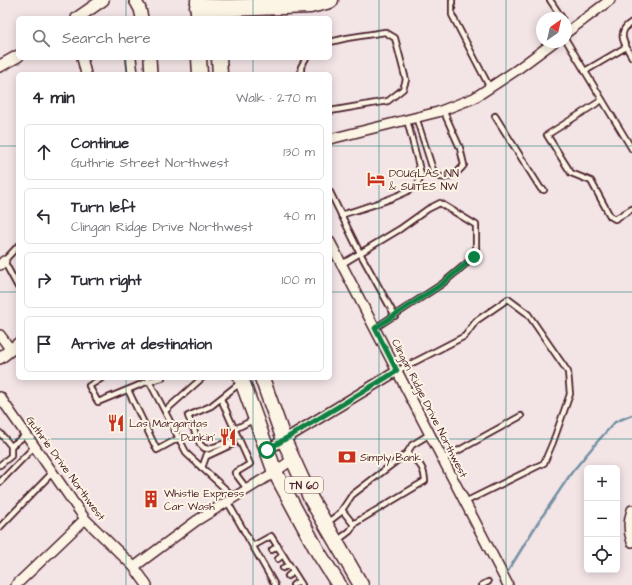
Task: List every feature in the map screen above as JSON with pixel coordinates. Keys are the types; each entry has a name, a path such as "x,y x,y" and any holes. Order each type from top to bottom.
{"highway":[{"path":"198,8 310,5 330,0"},
{"path":"235,16 251,7"},
{"path":"200,60 200,72"},
{"path":"220,60 220,72"},
{"name":"TN 60","path":"242,380 276,472 318,552 339,585"},
{"name":"TN 60","path":"263,380 284,440 311,499 361,585"}],"street":[{"path":"80,16 103,0"},
{"path":"135,0 142,16"},
{"path":"572,26 610,0"},
{"path":"332,139 416,118 474,98 546,48"},
{"path":"0,66 16,57"},
{"path":"82,60 86,72"},
{"path":"131,60 133,72"},
{"path":"150,60 151,72"},
{"name":"Clingan Ridge Drive Northwest","path":"332,246 508,585"},
{"path":"0,335 14,347 0,358"},
{"path":"267,450 397,371"},
{"name":"Guthrie Drive Northwest","path":"0,397 52,473 86,519 134,567 147,585"},
{"path":"134,567 196,521 276,472 293,459"},
{"path":"632,510 628,533 632,542"},
{"path":"16,585 86,519"}],"lane":[{"path":"452,0 452,15 490,88"},
{"path":"550,0 558,12"},
{"path":"632,22 623,32 623,43 632,57"},
{"path":"332,42 385,32 395,38 406,80 403,89 388,101 332,112"},
{"path":"585,71 626,47"},
{"path":"571,48 631,146"},
{"path":"301,72 301,68 305,60"},
{"path":"602,100 547,135 571,173 591,182 610,216 615,219 632,209"},
{"path":"416,118 433,170 438,176 446,177 459,172 464,165 460,148 442,110"},
{"path":"495,116 541,189 544,190"},
{"path":"341,215 378,203 408,190 418,183 421,174 407,120"},
{"path":"332,196 360,253 395,316"},
{"path":"342,264 400,229 428,209 440,203 476,226 476,251 474,257 442,284 375,328"},
{"path":"16,248 2,263 16,284"},
{"path":"397,371 465,336 476,321 508,299 528,314 568,372 570,394 544,463 465,502"},
{"path":"99,380 89,386 98,402 149,380 187,454 231,499 253,546 262,557 276,584"},
{"path":"165,411 200,380"},
{"path":"234,444 228,442 208,449 204,448 200,444 188,416 211,406 221,399 241,380"},
{"path":"128,390 157,450 179,438"},
{"path":"221,399 250,464 235,473 247,489"},
{"path":"443,458 521,416"},
{"path":"235,429 256,419"},
{"path":"0,433 11,446 11,456 0,465"},
{"path":"325,524 340,513 352,495 407,453 412,445 430,434"},
{"path":"11,446 26,435"},
{"path":"207,456 240,441"},
{"path":"0,482 34,447"},
{"path":"202,468 208,449"},
{"path":"336,542 350,531 355,523 425,481 424,471 420,465 407,453"},
{"path":"0,527 52,473"},
{"path":"342,510 354,526"},
{"path":"253,546 271,536 300,583 293,585"},
{"path":"272,550 278,546"},
{"path":"278,559 283,555"},
{"path":"283,568 289,565"},
{"path":"288,576 293,572"},
{"path":"482,585 488,582"}],"waterway":[{"path":"508,571 572,472 615,422 632,415"}],"place":[{"name":"DOUGLAS INN & SUITES NW","path":"376,179"},
{"name":"Las Margaritas","path":"116,423"},
{"name":"Dunkin'","path":"228,437"},
{"name":"Simply Bank","path":"347,457"},
{"name":"Whistle Express Car Wash","path":"151,499"}],"route":[{"path":"267,450 397,371 375,328 442,284 474,257"}]}
